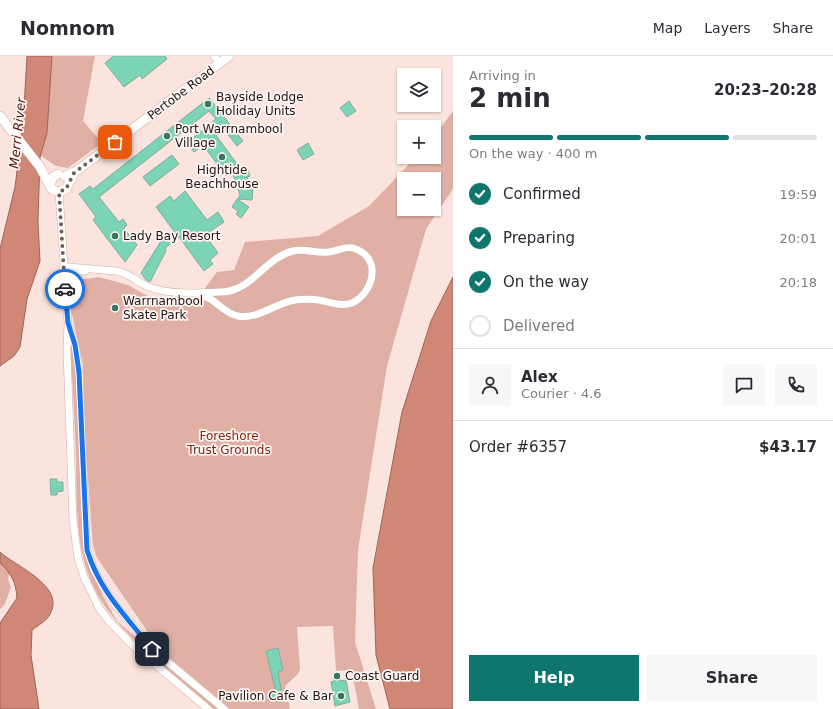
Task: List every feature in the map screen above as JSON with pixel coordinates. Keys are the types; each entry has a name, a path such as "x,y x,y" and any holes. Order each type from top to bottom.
{"street":[{"path":"214,56 220,64"},
{"name":"Pertobe Road","path":"55,190 66,189 66,176 230,56"},
{"path":"0,116 40,167 55,190"},
{"path":"40,167 48,172 66,176"},
{"path":"66,176 51,179 55,190 68,323 67,352 73,520 78,558 84,577 99,608 109,621 131,644 208,709"},
{"path":"196,293 208,298 221,308 233,315 246,317 256,315 279,304 295,300 312,299 338,304 349,304 362,296 369,286 373,275 372,266 368,258 361,252 352,248 327,253 305,250 293,251 275,260 246,285 220,297 219,303 221,308"},
{"path":"63,269 68,267 123,272 144,285 156,289 196,293 228,292"},
{"path":"68,323 75,345 79,372 86,536 92,565 106,591 152,649 224,709"}],"green space":[{"path":"52,56 95,56 83,121 102,143 68,168 56,166 40,155 47,133"},
{"name":"Foreshore Trust Grounds","path":"453,111 453,189 441,207 441,172 402,172 409,164 441,164 441,127"},
{"name":"Foreshore Trust Grounds","path":"397,177 397,216 435,216 426,229 387,366 358,550 355,642 376,709 359,709 352,672 348,673 347,670 336,671 333,626 297,627 300,669 298,674 285,686 290,709 230,709 160,650 96,556 93,545 85,441 83,365 71,310 70,285 77,280 99,277 128,285 151,298 196,300 217,272 234,270 245,242 318,236 369,206"},
{"path":"68,334 72,335 75,359 89,564 103,596 117,621 161,659 224,709 214,709 136,641 113,617 100,599 90,580 80,540 78,520 73,394"},
{"path":"0,563 10,572 8,579 11,587 5,604 0,609"}],"shaded area":[{"path":"27,56 52,56 47,133 40,157 38,222 40,261 27,299 20,347 14,356 0,366 0,249 15,187 23,125"},
{"path":"453,277 453,709 390,709 376,655 373,568 402,412 431,321"},
{"path":"0,552 37,578 51,594 53,604 49,616 45,621 32,630 31,655 39,709 0,709 0,623 17,598 12,578 0,563"}],"building":[{"path":"113,56 165,56 167,59 142,79 140,75 124,87 105,63"},
{"path":"209,98 243,141 237,146 223,128 215,134 243,172 248,170 250,176 247,177 251,189 253,190 252,200 238,199 240,195 232,171 226,176 203,145 194,152 187,143 216,119 209,111 99,197 119,222 123,219 127,225 124,228 137,245 125,262 93,220 96,217 79,194 90,186 93,189"},
{"path":"349,101 356,111 347,117 340,108"},
{"path":"308,143 314,154 303,160 297,150"},
{"path":"172,155 179,164 150,186 143,177"},
{"path":"185,191 207,220 218,212 224,222 205,235 218,253 210,260 213,264 204,271 179,237 165,248 166,251 150,282 145,279 141,273 161,241 174,231 156,207 170,196 174,201"},
{"path":"237,199 249,207 241,218 236,214 238,211 232,207"},
{"path":"50,479 57,479 57,482 63,482 63,491 57,492 57,495 51,495"},
{"path":"278,648 283,670 278,672 283,701 278,702 278,700 273,701 271,693 276,692 266,651"},
{"path":"334,674 340,674 340,681 346,680 350,702 335,706 331,682 334,681"}],"way so far":[{"path":"65,289 59,192 64,191 68,187 74,173 115,142"}],"place":[{"name":"Bayside Lodge Holiday Units","path":"208,104"},
{"name":"Port Warrnambool Village","path":"167,136"},
{"name":"Hightide Beachhouse","path":"222,157"},
{"name":"Lady Bay Resort","path":"115,236"},
{"name":"Warrnambool Skate Park","path":"115,308"},
{"name":"Coast Guard","path":"337,676"},
{"name":"Pavilion Cafe & Bar","path":"341,696"}],"route":[{"path":"65,289 68,323 75,345 79,372 79,402 87,550 98,579 115,604 152,649"}],"water label":[{"name":"Merri River","path":"17,133"}]}
